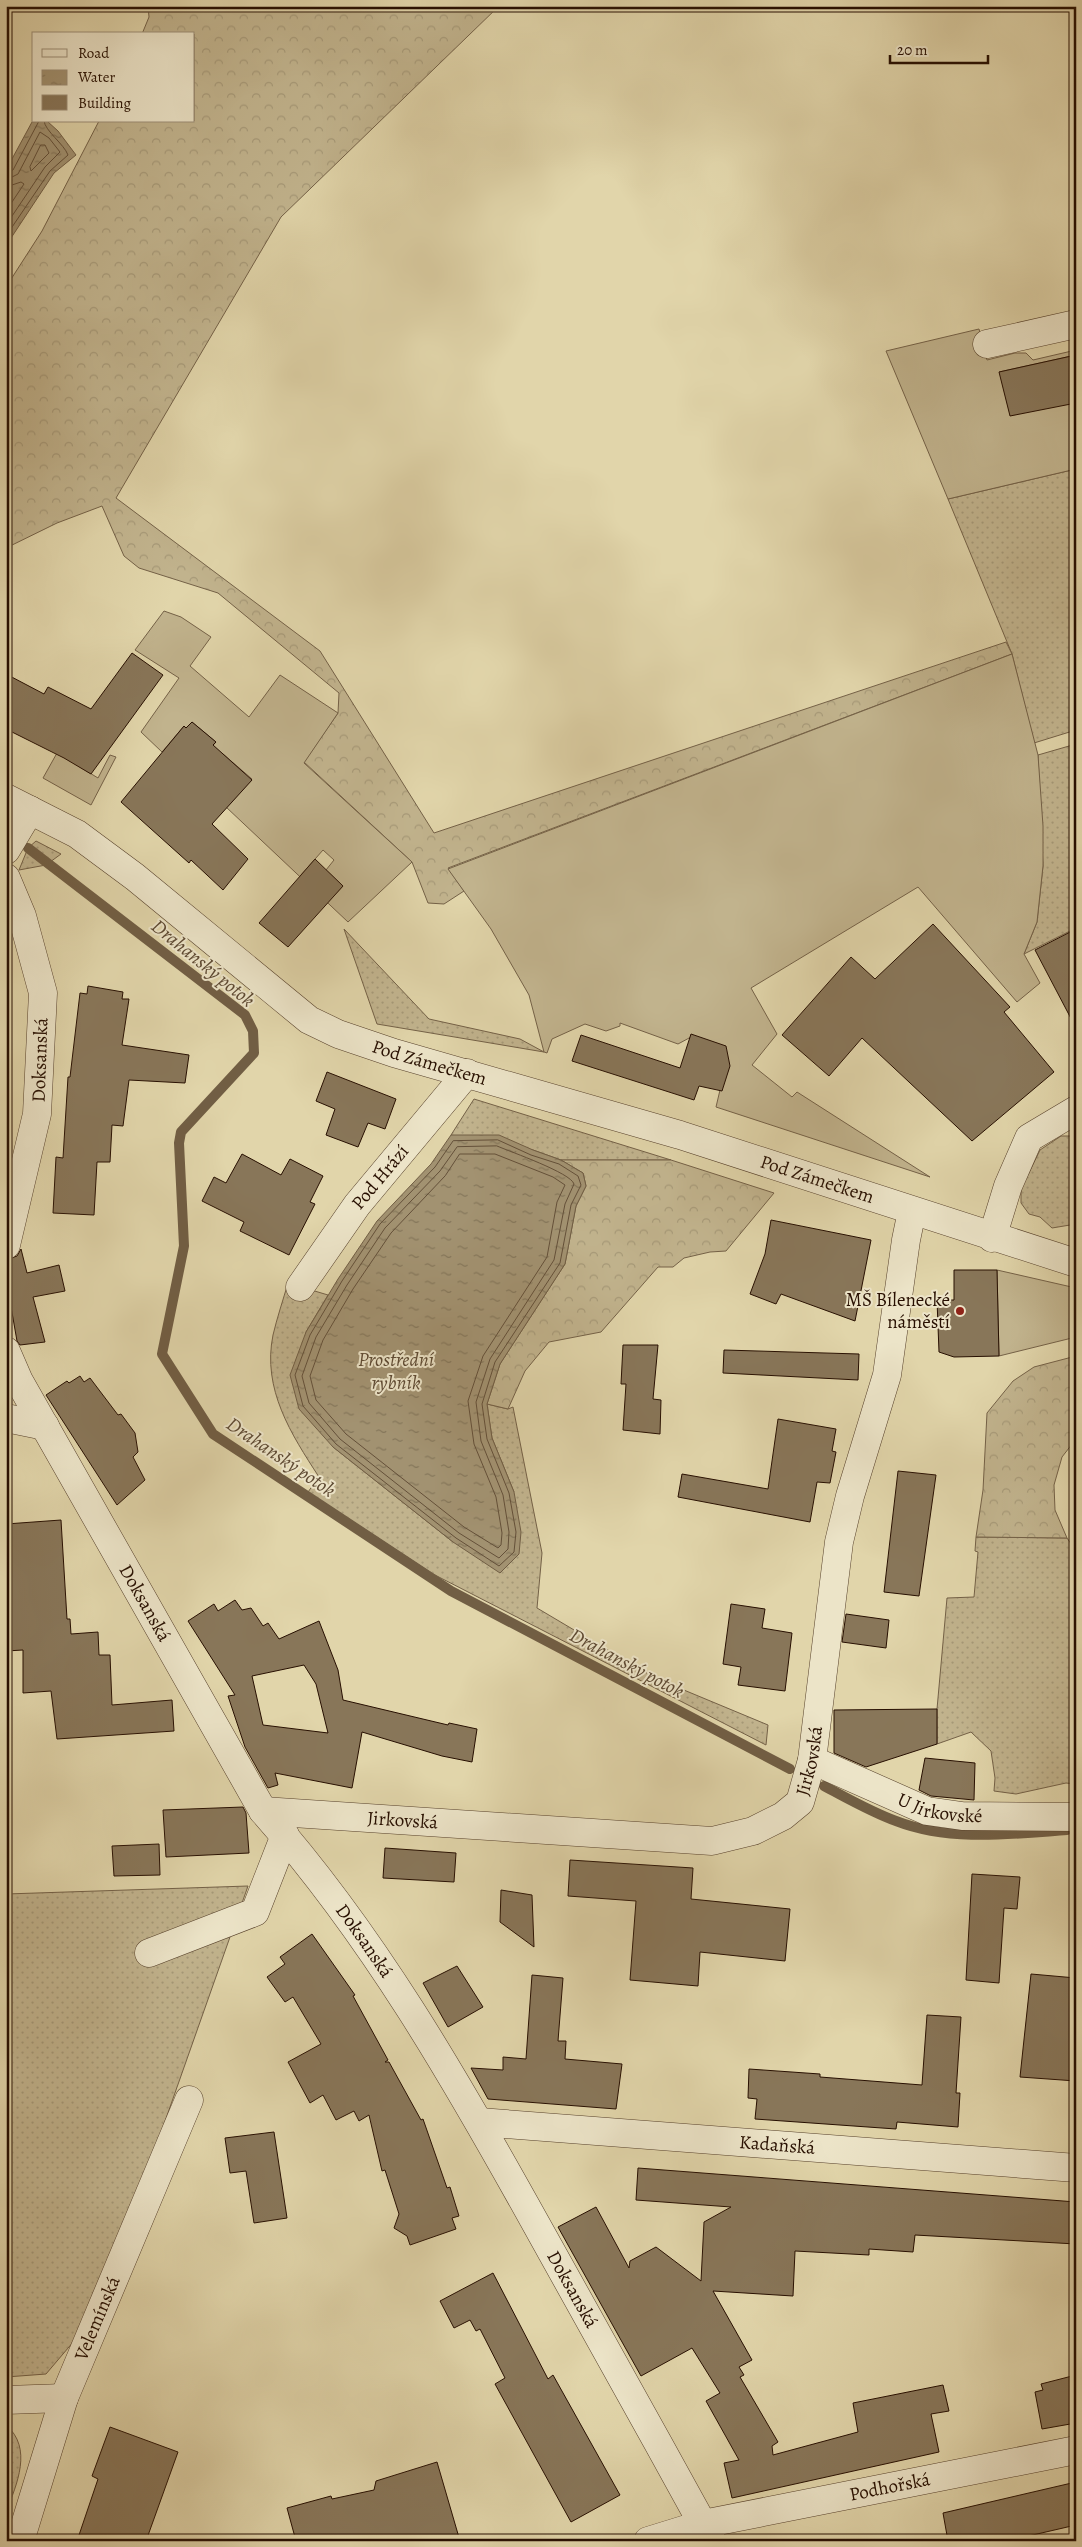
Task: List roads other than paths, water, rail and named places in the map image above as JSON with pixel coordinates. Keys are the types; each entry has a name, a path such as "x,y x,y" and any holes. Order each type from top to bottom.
{"street":[{"path":"987,344 1076,324"},
{"path":"6,850 18,804"},
{"name":"Pod Zámečkem","path":"18,804 77,834 135,877 309,1020 338,1034 394,1053 680,1135 992,1238 1076,1263"},
{"name":"Doksanská","path":"6,878 22,916 43,993 37,1114 6,1245"},
{"name":"Pod Hrází","path":"300,1287 357,1205 467,1073"},
{"path":"992,1238 1008,1186 1029,1138 1076,1110"},
{"name":"Jirkovská","path":"263,1811 712,1841 753,1832 783,1816 800,1802 812,1760 838,1542 887,1375 906,1240 912,1211"},
{"name":"Doksanská","path":"6,1350 19,1381 263,1811 285,1835 375,1953 479,2122 708,2533"},
{"path":"6,1418 45,1426"},
{"name":"U Jirkovské","path":"812,1760 961,1827 1076,1818"},
{"path":"150,1953 255,1912 285,1835"},
{"name":"Velemínská","path":"20,2541 64,2398 189,2100"},
{"name":"Kadaňská","path":"479,2122 1076,2168"},
{"path":"6,2400 64,2398"},
{"name":"Podhořská","path":"648,2541 708,2533 1076,2450"}],"water":[{"path":"32,122 48,122 58,131 76,155 54,173 11,238 6,249 6,170"},
{"name":"Prostřední rybník","path":"451,1135 499,1135 561,1160 583,1173 586,1186 576,1206 565,1264 500,1364 487,1404 492,1438 514,1492 521,1532 519,1554 500,1573 453,1542 333,1447 299,1409 290,1375 306,1332 338,1279 377,1221 431,1164"}],"waterway":[{"name":"Drahanský potok","path":"28,848 245,1015 253,1031 254,1053 181,1132 179,1143 184,1246 162,1354 213,1434 451,1591 790,1769"},
{"name":"Drahanský potok","path":"824,1786 859,1805 896,1821 938,1832 981,1835 1067,1830"}],"place":[{"name":"MŠ Bílenecké náměstí","path":"960,1311"}]}
